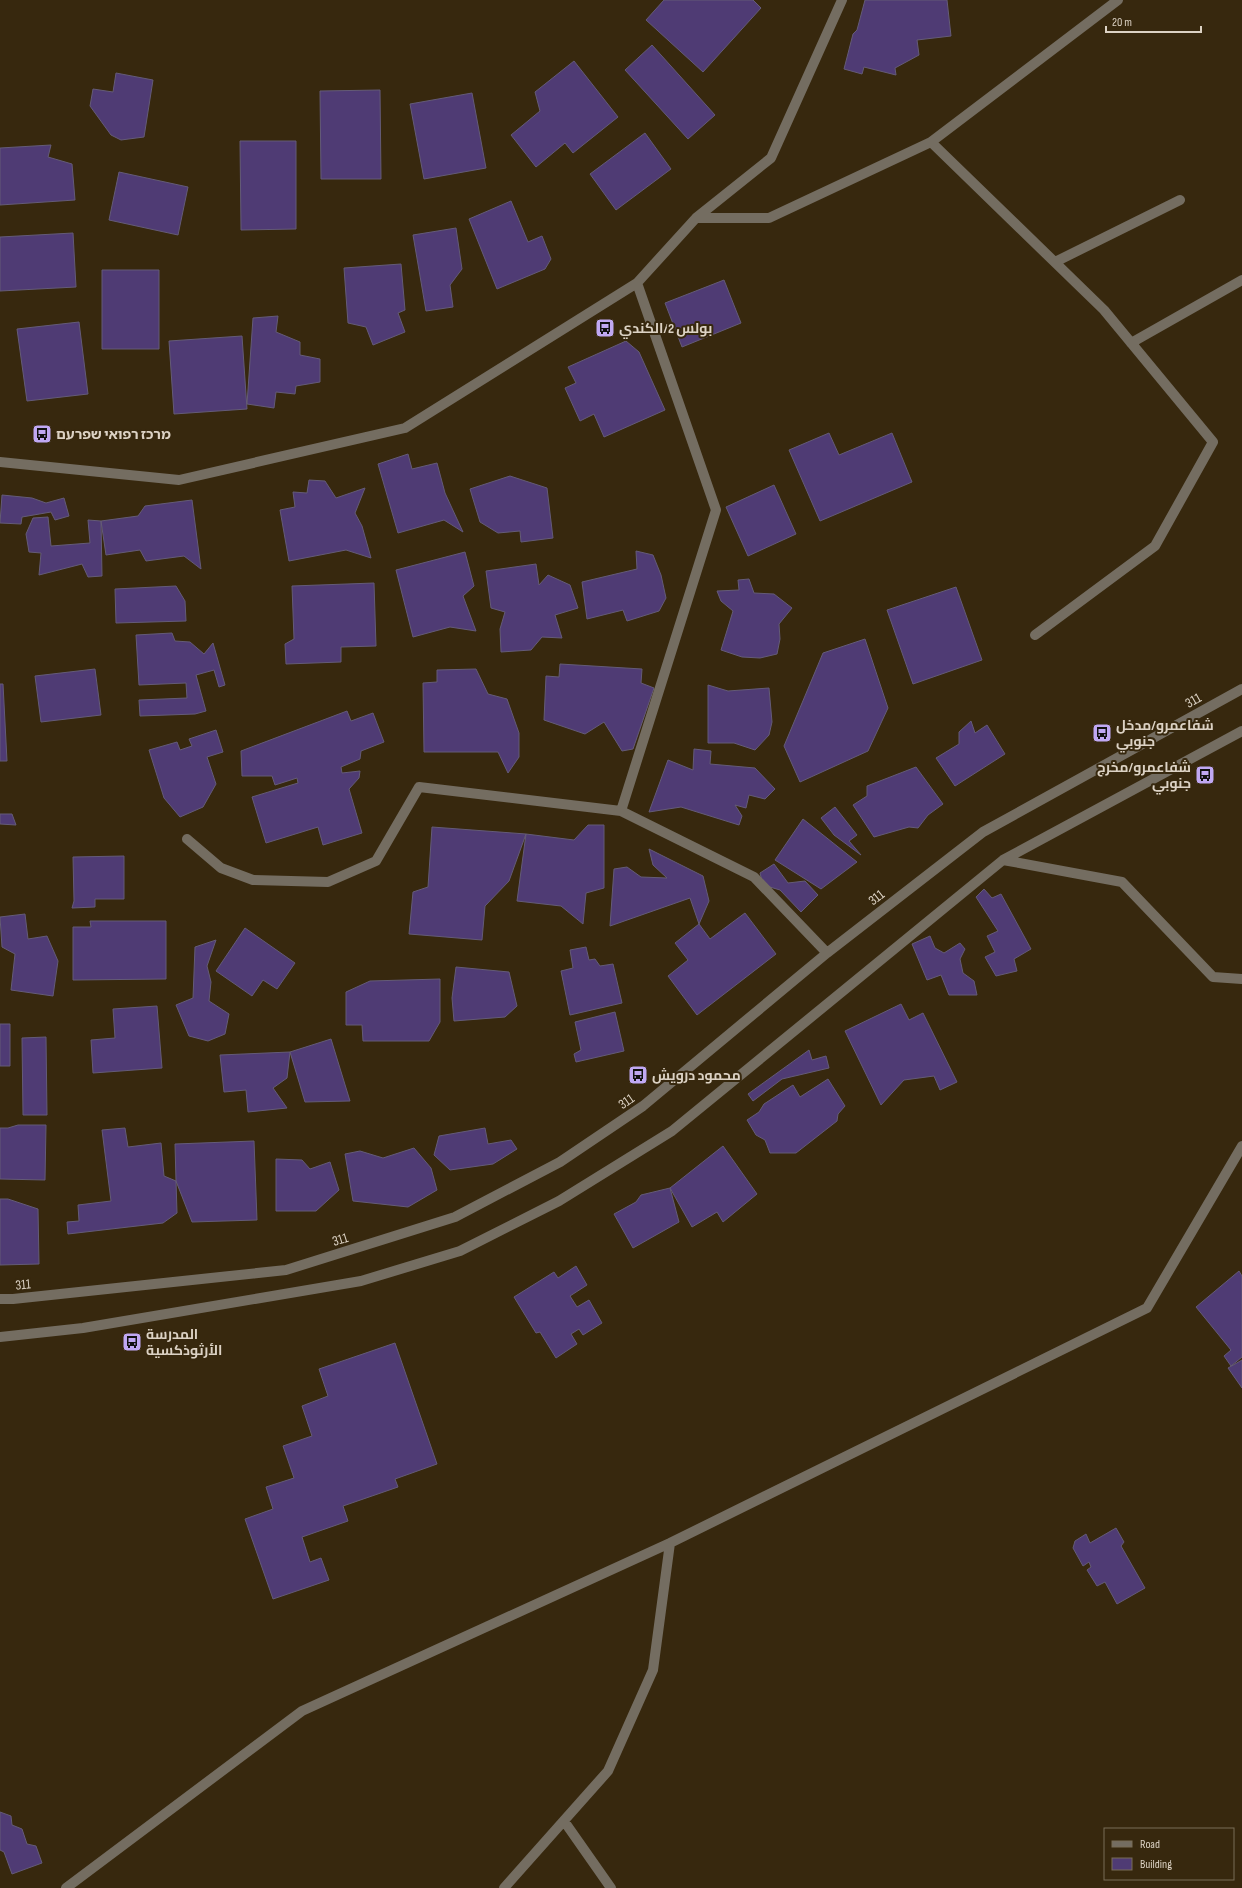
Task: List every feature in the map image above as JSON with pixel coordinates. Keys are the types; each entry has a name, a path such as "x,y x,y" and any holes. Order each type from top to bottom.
{"street":[{"path":"0,462 179,480 405,428 637,283 696,218 771,158 842,0"},
{"path":"696,218 769,218 930,142 1118,0"},
{"path":"930,142 1104,310 1213,442 1155,546 1035,636"},
{"path":"1055,262 1180,200"},
{"path":"1131,343 1242,280"},
{"path":"621,811 716,510 637,283"},
{"name":"311","path":"0,1299 14,1299 286,1270 455,1217 560,1162 643,1106 827,953 983,832 1242,689"},
{"path":"0,1337 83,1328 361,1281 460,1251 559,1201 672,1131 1003,860 1242,731"},
{"path":"187,839 221,868 254,880 328,882 376,861 419,787 621,811 754,877 827,953"},
{"path":"1003,860 1122,882 1213,977 1242,979"},
{"path":"66,1888 302,1711 670,1543 1147,1308 1242,1146"},
{"path":"504,1888 608,1771 653,1670 670,1543"},
{"path":"564,1821 611,1888"}],"building":[{"path":"664,0 753,0 761,8 703,72 646,20"},
{"path":"865,0 947,0 951,36 917,40 919,55 895,68 896,75 864,67 862,74 844,69 853,34 857,30"},
{"path":"652,45 715,115 688,139 625,70"},
{"path":"574,61 618,117 573,153 565,143 536,167 511,135 540,111 535,92"},
{"path":"116,73 153,80 144,137 121,140 111,135 90,106 93,89 113,92"},
{"path":"380,90 381,179 321,179 320,91"},
{"path":"472,93 486,168 424,179 410,104"},
{"path":"645,133 671,169 616,210 590,174"},
{"path":"240,141 296,141 296,229 241,230"},
{"path":"51,145 48,157 72,164 75,200 0,205 0,148"},
{"path":"119,172 188,187 178,235 109,220"},
{"path":"511,201 528,242 542,236 551,259 545,269 497,289 469,219"},
{"path":"456,228 462,269 450,285 453,307 426,311 413,235"},
{"path":"73,233 76,287 0,291 0,237"},
{"path":"401,264 405,310 398,313 405,332 373,345 366,327 348,323 344,268"},
{"path":"102,270 159,270 159,349 102,349"},
{"path":"724,280 741,323 682,347 665,303"},
{"path":"278,316 276,332 300,342 300,355 320,359 320,382 296,386 295,394 276,392 274,408 247,404 253,318"},
{"path":"79,322 88,394 27,401 17,329"},
{"path":"242,336 247,409 174,414 169,341"},
{"path":"626,341 639,352 665,410 604,437 594,414 580,421 565,388 576,383 568,367"},
{"path":"829,433 839,455 892,433 912,482 820,521 789,450"},
{"path":"408,454 412,469 437,463 445,493 463,532 444,520 398,533 378,464"},
{"path":"510,476 547,488 553,538 521,542 520,531 498,533 480,522 470,489"},
{"path":"309,480 325,481 336,498 365,488 355,513 362,526 371,558 346,550 289,561 280,510 295,507 293,492 307,493"},
{"path":"774,485 796,534 748,556 726,507"},
{"path":"2,495 32,498 46,503 64,498 69,516 55,520 51,512 22,517 21,524 0,523"},
{"path":"192,500 201,569 184,556 146,561 140,550 106,555 101,521 138,516 145,506"},
{"path":"48,517 51,546 90,543 88,520 101,521 102,576 88,577 82,564 39,575 41,553 29,552 26,534 33,518"},
{"path":"636,551 653,555 661,575 666,598 659,611 627,621 623,610 587,619 582,582 637,569"},
{"path":"465,552 474,586 463,596 476,631 450,627 413,637 396,570"},
{"path":"536,564 539,585 548,575 570,585 578,608 555,615 562,638 542,637 531,650 501,652 500,629 505,612 491,608 486,571"},
{"path":"749,579 754,593 774,594 792,608 779,624 780,639 777,654 760,658 742,657 721,650 733,611 721,601 717,591 739,590 738,580"},
{"path":"374,583 376,646 341,647 341,662 286,664 285,644 294,639 292,586"},
{"path":"176,586 185,601 186,621 116,623 115,589"},
{"path":"956,587 982,660 913,684 887,610"},
{"path":"172,633 175,641 190,642 204,654 213,643 225,685 219,687 214,670 196,675 206,711 195,714 140,716 139,700 187,698 186,683 139,685 136,635"},
{"path":"865,639 888,708 868,751 800,782 784,746 823,653"},
{"path":"560,664 642,669 641,683 654,688 633,749 622,751 604,722 585,734 544,720 546,676 559,677"},
{"path":"95,669 101,715 41,722 35,676"},
{"path":"476,669 488,694 507,699 519,733 519,757 508,773 498,752 424,752 423,683 437,682 437,670"},
{"path":"0,684 3,684 7,761 0,761"},
{"path":"708,685 728,691 769,688 772,722 769,735 755,750 734,743 708,743"},
{"path":"347,711 351,721 373,713 384,742 361,751 360,759 341,767 342,773 360,771 359,778 349,789 362,833 323,845 318,827 266,843 252,797 298,783 297,778 275,785 272,776 242,776 241,751"},
{"path":"971,721 975,733 987,725 1005,754 955,786 936,758 959,744 959,732"},
{"path":"216,730 223,752 207,757 216,784 203,807 180,817 164,798 149,750 177,742 180,750 192,746 189,739"},
{"path":"694,749 711,751 710,764 755,768 775,789 765,799 749,795 746,808 735,805 742,816 739,825 681,807 649,812 668,760 693,770"},
{"path":"916,767 943,804 928,815 918,828 909,827 874,837 853,805 867,796 867,786"},
{"path":"835,807 857,835 849,841 861,855 834,835 821,818"},
{"path":"0,814 12,814 16,825 0,824"},
{"path":"803,819 857,862 821,889 775,860"},
{"path":"588,825 604,825 604,888 586,893 583,924 561,906 517,901 526,834 574,840"},
{"path":"432,827 526,834 509,881 485,906 482,940 409,934 413,892 428,887"},
{"path":"649,849 703,876 709,901 699,924 690,898 610,926 614,869 627,867 641,877 667,878 653,865"},
{"path":"124,856 124,899 95,899 95,907 72,908 74,901 73,857"},
{"path":"774,864 788,883 805,881 818,895 801,912 780,890 763,885 760,873"},
{"path":"984,889 992,898 1001,894 1031,949 1014,959 1017,971 996,976 985,957 995,952 987,936 998,931 976,897"},
{"path":"745,913 776,954 697,1015 668,976 688,960 675,943 699,924 710,939"},
{"path":"25,914 28,939 47,936 58,961 53,996 11,990 15,954 2,947 0,917"},
{"path":"90,921 166,921 166,979 73,980 73,927 91,927"},
{"path":"245,928 295,963 277,989 263,980 252,996 216,971"},
{"path":"930,936 935,948 944,953 960,943 965,949 960,959 963,973 974,981 977,995 949,995 941,975 927,980 912,944"},
{"path":"216,940 207,966 211,982 209,1001 229,1014 225,1034 208,1041 189,1036 176,1005 193,998 195,947"},
{"path":"586,947 589,960 595,959 600,966 613,964 622,1003 570,1015 561,971 573,968 570,950"},
{"path":"456,967 509,972 517,1006 505,1017 454,1021 452,998"},
{"path":"440,979 440,1022 429,1041 363,1041 362,1025 346,1025 346,992 370,981"},
{"path":"901,1004 909,1020 923,1013 957,1082 940,1090 934,1076 904,1080 881,1105 845,1031"},
{"path":"157,1006 162,1068 93,1073 91,1040 115,1038 113,1009"},
{"path":"615,1012 624,1051 576,1062 574,1054 581,1050 575,1022"},
{"path":"0,1024 10,1024 10,1066 0,1066"},
{"path":"46,1037 47,1115 23,1115 22,1038"},
{"path":"331,1039 350,1101 305,1102 290,1052"},
{"path":"809,1050 812,1060 826,1056 829,1068 782,1079 753,1101 748,1094"},
{"path":"290,1052 287,1078 273,1088 287,1108 248,1112 246,1090 224,1092 220,1055"},
{"path":"828,1079 845,1106 838,1114 837,1121 796,1153 770,1153 765,1140 756,1135 747,1120 759,1112 764,1104 793,1085 800,1097"},
{"path":"18,1125 46,1125 45,1180 0,1179 0,1128 8,1128"},
{"path":"125,1128 128,1147 161,1143 164,1176 176,1181 177,1213 163,1223 68,1234 67,1222 79,1221 78,1205 111,1201 102,1130"},
{"path":"485,1128 488,1144 511,1140 517,1149 493,1164 450,1170 434,1155 439,1136"},
{"path":"254,1141 257,1220 192,1222 176,1181 175,1144"},
{"path":"723,1146 757,1194 723,1222 717,1212 692,1227 670,1188"},
{"path":"414,1148 431,1168 437,1190 408,1207 353,1201 345,1154 360,1151 383,1158"},
{"path":"276,1159 302,1160 310,1169 330,1162 339,1190 316,1211 276,1211"},
{"path":"670,1188 679,1222 633,1248 614,1214 636,1202 641,1195"},
{"path":"0,1199 8,1199 38,1209 39,1264 0,1265"},
{"path":"576,1266 587,1285 570,1296 577,1307 589,1300 602,1323 583,1335 579,1329 571,1334 577,1344 556,1358 540,1332 536,1333 514,1297 554,1272 558,1278"},
{"path":"1239,1271 1242,1276 1242,1357 1231,1366 1224,1356 1231,1350 1196,1307"},
{"path":"395,1343 437,1464 395,1479 398,1487 343,1506 348,1521 302,1537 310,1562 321,1558 329,1580 273,1599 245,1519 273,1509 266,1487 294,1478 283,1446 312,1436 302,1406 328,1396 319,1369"},
{"path":"1242,1360 1242,1388 1228,1368"},
{"path":"1116,1528 1124,1542 1121,1546 1145,1588 1117,1604 1105,1582 1097,1586 1087,1570 1091,1567 1089,1562 1083,1566 1073,1548 1075,1541 1086,1534 1090,1543"},
{"path":"0,1812 11,1816 12,1825 22,1829 27,1844 36,1846 42,1863 12,1874 4,1852 0,1850"}],"place":[{"name":"بولس 2/الكندي","path":"605,328"},
{"name":"מרכז רפואי שפרעם","path":"42,434"},
{"name":"شفاعمرو/مدخل جنوبي","path":"1102,733"},
{"name":"شفاعمرو/مخرج جنوبي","path":"1205,775"},
{"name":"محمود درويش","path":"638,1075"},
{"name":"المدرسة الأرثوذكسية","path":"132,1342"}]}
